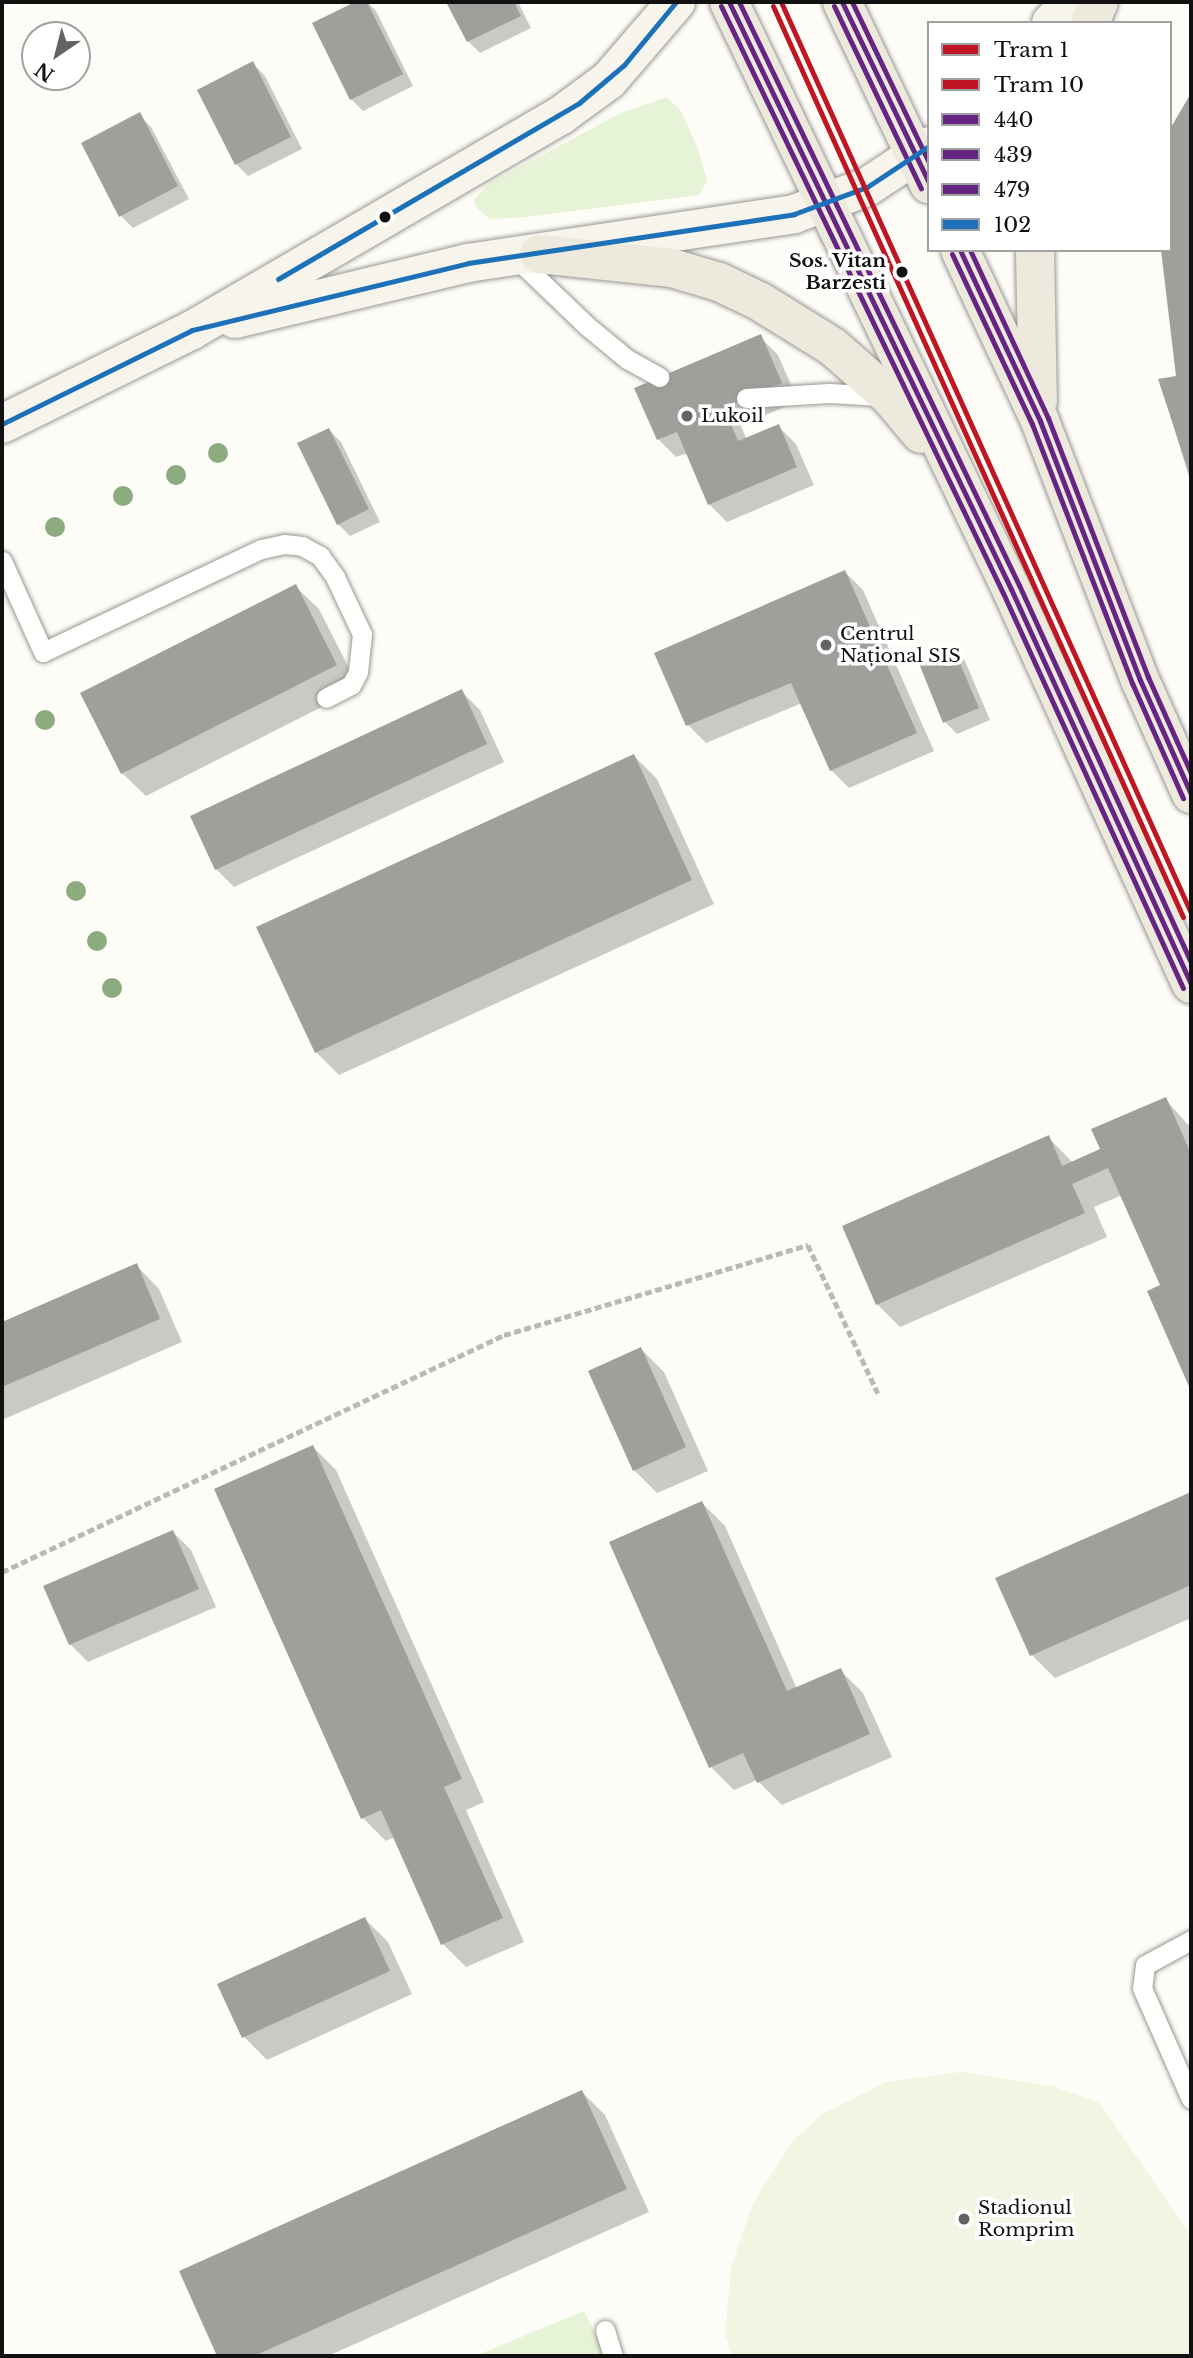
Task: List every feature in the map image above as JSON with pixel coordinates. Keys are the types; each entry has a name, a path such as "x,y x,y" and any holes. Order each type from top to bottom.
{"main road":[{"path":"2,424 192,330 579,103 624,65 676,2"},
{"path":"729,2 966,498 1191,984"},
{"path":"192,330 390,279 752,222 827,204 925,163 842,2"},
{"path":"1053,21 1071,2"},
{"path":"1091,21 1099,2"},
{"path":"961,252 1040,421 1126,643 1191,794"},
{"path":"1035,252 1040,421"},
{"path":"527,256 659,266 719,282 799,323 890,397 966,498"}],"lane":[{"path":"527,256 587,326 627,359 659,377"},
{"path":"746,398 829,393 890,397"},
{"path":"2,561 43,652 261,549 284,544 302,546 320,556 335,577 362,634 358,672 351,685 326,698"},
{"path":"1191,1940 1145,1965 1142,1989 1191,2099"},
{"path":"605,2330 613,2356"}],"path":[{"path":"2,1573 504,1335 808,1245 878,1393"}],"green space":[{"path":"667,97 681,111 698,149 707,180 699,195 526,217 490,219 476,207 474,200 488,184 621,113"},
{"name":"Stadionul Romprim","path":"961,2072 1052,2086 1099,2102 1191,2236 1191,2356 732,2356 725,2334 731,2268 753,2203 792,2142 822,2114 886,2082"},
{"path":"584,2311 607,2356 475,2356"}],"building":[{"path":"355,2 367,2 403,74 350,100 312,23"},
{"path":"446,2 514,2 521,16 467,42"},
{"path":"253,61 291,137 235,165 197,90"},
{"path":"1191,93 1191,479 1158,379 1176,376 1161,252 1172,252 1172,126"},
{"path":"140,112 178,186 119,217 81,143"},
{"name":"Lukoil","path":"761,334 782,383 724,408 738,441 779,424 797,467 708,505 677,432 657,440 634,388"},
{"path":"329,428 369,509 337,525 297,443"},
{"name":"Centrul Național SIS","path":"845,570 917,733 830,771 791,683 686,726 654,653"},
{"path":"296,584 337,665 121,774 80,693"},
{"path":"953,647 979,708 943,723 918,661"},
{"path":"462,689 487,744 215,870 190,816"},
{"path":"634,754 692,880 315,1053 256,927"},
{"path":"1166,1097 1191,1154 1191,1391 1147,1291 1160,1285 1108,1168 1072,1184 1085,1213 876,1305 842,1226 1049,1135 1062,1166 1100,1149 1091,1129"},
{"path":"137,1263 160,1319 2,1387 2,1322"},
{"path":"641,1347 686,1447 633,1471 588,1371"},
{"path":"313,1445 462,1779 444,1787 503,1918 441,1945 381,1810 361,1819 214,1489"},
{"path":"1191,1492 1191,1585 1030,1656 995,1578"},
{"path":"702,1501 787,1691 841,1668 870,1734 757,1783 743,1753 709,1768 609,1542"},
{"path":"173,1530 199,1589 69,1645 43,1586"},
{"path":"365,1917 390,1971 242,2038 217,1984"},
{"path":"582,2090 627,2189 254,2356 217,2356 179,2271"}],"tram line":[{"name":"1","path":"781,2 1191,913"},
{"name":"10","path":"773,6 1183,917"}],"transit line":[{"name":"102","path":"278,279 579,103 624,65 676,2"},
{"name":"440","path":"729,2 1011,589 1191,984"},
{"name":"479","path":"739,2 1019,585 1191,963"},
{"name":"440","path":"842,2 927,179"},
{"name":"479","path":"852,2 927,159"},
{"name":"439","path":"721,6 1003,593 1183,988"},
{"name":"439","path":"834,6 921,188"},
{"name":"102","path":"2,424 192,330 468,263 794,214 867,187 927,147"},
{"name":"440","path":"961,252 1040,421 1140,680 1191,794"},
{"name":"479","path":"971,252 1048,418 1148,677 1191,773"},
{"name":"439","path":"952,254 1032,424 1132,683 1183,798"}],"place":[{"name":"Sos. Vitan Barzesti","path":"902,272"},
{"name":"Lukoil","path":"687,416"},
{"name":"Centrul Național SIS","path":"826,645"},
{"name":"Stadionul Romprim","path":"964,2219"}]}
